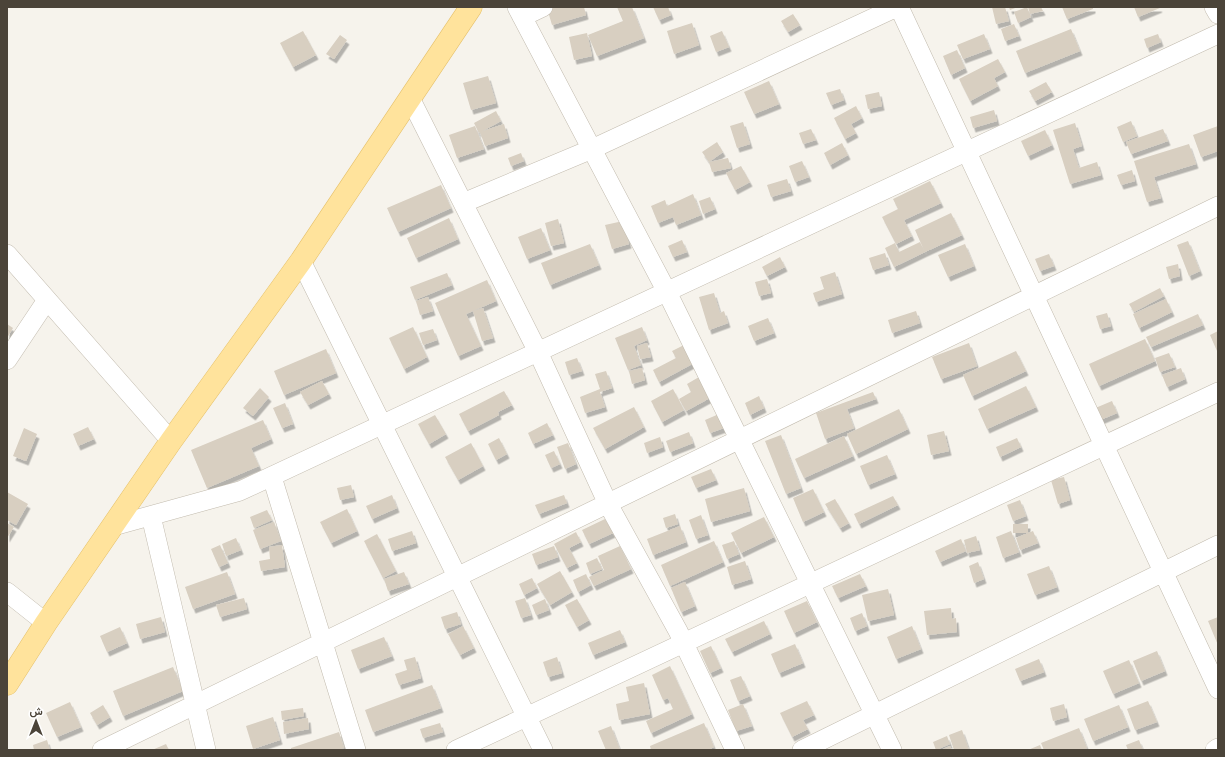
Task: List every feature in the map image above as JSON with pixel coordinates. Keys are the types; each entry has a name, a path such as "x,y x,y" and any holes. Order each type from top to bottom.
{"main road":[{"path":"7,684 46,623 112,526 300,261 471,7"}],"street":[{"path":"543,7 520,12 667,292 892,750"},
{"path":"463,203 592,149 898,7 967,151 1218,689"},
{"path":"1214,7 1218,14"},
{"path":"112,526 240,491 272,477 1218,34"},
{"path":"410,98 538,352 608,504 684,643 735,750"},
{"path":"102,750 196,706 1218,206"},
{"path":"7,254 171,441"},
{"path":"300,261 543,750"},
{"path":"7,360 47,300"},
{"path":"456,750 1218,392"},
{"path":"272,477 322,644 356,750"},
{"path":"151,516 206,750"},
{"path":"802,750 1218,545"},
{"path":"7,592 46,623"},
{"path":"1214,750 1218,748"}],"building":[{"path":"584,7 586,15 552,25 547,8"},
{"path":"617,7 632,7 644,38 597,56 588,35 623,21"},
{"path":"653,7 668,7 671,15 659,20"},
{"path":"992,7 1005,7 1009,21 996,24"},
{"path":"1009,7 1018,7 1010,10"},
{"path":"1027,7 1031,17 1018,23 1014,12"},
{"path":"1028,7 1041,7 1043,11 1030,14"},
{"path":"1062,7 1093,7 1093,9 1067,19"},
{"path":"1134,7 1159,7 1160,8 1138,17"},
{"path":"793,14 800,25 788,32 781,21"},
{"path":"692,23 699,45 674,54 667,31"},
{"path":"1014,24 1019,36 1005,41 1001,29"},
{"path":"1071,29 1080,51 1025,73 1016,51"},
{"path":"303,31 316,55 293,67 280,43"},
{"path":"722,31 729,47 716,52 710,36"},
{"path":"587,33 592,56 574,60 569,37"},
{"path":"984,34 990,49 963,59 957,45"},
{"path":"1158,34 1161,42 1147,48 1144,39"},
{"path":"340,35 347,40 334,59 326,54"},
{"path":"957,50 965,68 951,75 943,56"},
{"path":"998,59 1005,72 994,78 998,86 970,101 959,79"},
{"path":"488,76 496,103 471,110 463,83"},
{"path":"769,81 779,104 754,114 744,92"},
{"path":"1046,82 1052,92 1035,101 1029,91"},
{"path":"840,89 844,100 831,105 826,93"},
{"path":"879,92 882,106 868,109 865,95"},
{"path":"856,106 862,118 851,124 856,133 845,139 834,118"},
{"path":"994,110 997,121 973,128 970,117"},
{"path":"496,111 501,121 479,133 474,123"},
{"path":"1131,121 1137,136 1123,142 1117,127"},
{"path":"743,122 750,144 737,148 730,126"},
{"path":"1075,123 1082,146 1073,149 1079,168 1097,162 1101,175 1070,184 1053,130"},
{"path":"504,124 508,138 485,146 480,132"},
{"path":"475,126 484,149 457,158 449,135"},
{"path":"1218,126 1218,151 1201,157 1193,135"},
{"path":"811,129 816,140 803,144 799,133"},
{"path":"1163,129 1168,141 1131,154 1126,142"},
{"path":"1045,130 1052,145 1028,156 1021,141"},
{"path":"717,142 723,152 709,162 702,152"},
{"path":"842,143 848,155 830,165 824,153"},
{"path":"1189,144 1196,164 1154,177 1161,198 1147,202 1134,161"},
{"path":"521,153 524,161 511,166 508,158"},
{"path":"728,158 731,168 712,172 709,162"},
{"path":"802,161 809,177 795,182 789,166"},
{"path":"741,166 750,182 735,190 726,173"},
{"path":"1132,170 1135,181 1121,185 1117,175"},
{"path":"787,179 791,191 771,197 767,185"},
{"path":"930,181 941,203 904,220 912,236 896,244 882,217 898,209 893,199"},
{"path":"441,185 451,208 398,232 387,208"},
{"path":"693,194 701,215 676,225 673,217 658,223 651,206 665,200 667,206"},
{"path":"710,197 715,209 703,214 699,201"},
{"path":"951,213 962,235 925,252 915,230"},
{"path":"449,218 458,239 416,258 407,238"},
{"path":"558,219 564,243 551,246 545,223"},
{"path":"623,221 629,244 612,249 605,225"},
{"path":"541,228 550,250 527,259 518,237"},
{"path":"682,240 687,252 673,257 668,246"},
{"path":"1188,241 1200,271 1189,276 1177,245"},
{"path":"920,242 925,252 894,267 885,248 895,243 899,252"},
{"path":"590,244 599,265 550,285 541,263"},
{"path":"965,244 974,266 948,277 938,255"},
{"path":"885,253 889,265 873,270 869,258"},
{"path":"1049,254 1054,266 1040,271 1035,259"},
{"path":"780,257 785,267 767,276 762,267"},
{"path":"1178,264 1180,276 1169,279 1166,267"},
{"path":"835,272 842,294 816,302 813,293 824,289 820,277"},
{"path":"447,273 452,285 415,300 410,287"},
{"path":"767,279 771,293 759,296 755,282"},
{"path":"487,280 496,301 466,314 481,346 458,356 435,303"},
{"path":"1160,288 1164,296 1134,312 1129,304"},
{"path":"714,293 720,313 724,311 728,323 709,330 699,297"},
{"path":"428,297 433,311 420,315 416,301"},
{"path":"1166,299 1172,312 1139,328 1133,314"},
{"path":"483,308 493,338 482,341 473,311"},
{"path":"916,311 920,323 892,333 888,320"},
{"path":"1107,313 1111,326 1100,329 1096,316"},
{"path":"1198,314 1203,325 1151,347 1146,337"},
{"path":"768,318 774,333 754,341 748,326"},
{"path":"7,324 13,328 7,338"},
{"path":"413,327 427,357 404,369 389,338"},
{"path":"642,327 647,340 634,346 641,365 628,370 615,338"},
{"path":"433,329 437,340 423,345 419,333"},
{"path":"1218,331 1218,353 1210,335"},
{"path":"1145,339 1155,361 1099,386 1089,364"},
{"path":"647,343 651,357 640,359 637,346"},
{"path":"969,343 977,366 941,379 932,357"},
{"path":"684,345 694,363 659,382 653,370 676,358 672,351"},
{"path":"326,349 336,373 284,395 274,371"},
{"path":"1016,351 1026,371 972,396 963,375"},
{"path":"1169,353 1175,367 1160,372 1155,358"},
{"path":"577,358 582,371 569,375 565,362"},
{"path":"642,368 645,380 632,384 629,371"},
{"path":"1181,368 1185,379 1167,387 1162,375"},
{"path":"606,371 612,388 600,392 605,407 585,413 580,397 600,389 595,374"},
{"path":"699,377 710,398 686,411 679,399 691,392 687,384"},
{"path":"322,381 329,394 308,405 300,392"},
{"path":"1026,386 1036,407 987,429 978,409"},
{"path":"260,388 269,397 253,416 243,408"},
{"path":"673,389 684,410 662,422 651,401"},
{"path":"504,391 512,405 498,412 499,415 468,431 459,414"},
{"path":"873,392 876,399 847,409 854,428 825,439 816,413"},
{"path":"759,396 764,408 750,415 745,403"},
{"path":"1112,401 1117,413 1098,421 1093,409"},
{"path":"285,403 293,424 282,428 273,408"},
{"path":"634,407 644,427 605,449 593,428"},
{"path":"899,409 908,429 856,454 847,434"},
{"path":"719,414 724,428 710,433 705,420"},
{"path":"435,415 446,434 429,444 418,424"},
{"path":"263,420 271,439 251,448 259,466 207,488 191,450"},
{"path":"547,423 553,435 533,444 528,433"},
{"path":"88,427 94,439 78,446 73,434"},
{"path":"24,428 37,434 26,461 13,456"},
{"path":"944,431 949,451 931,455 927,435"},
{"path":"689,432 693,443 670,452 666,441"},
{"path":"781,435 801,488 786,494 765,441"},
{"path":"844,436 853,456 804,478 795,459"},
{"path":"660,437 663,447 647,453 644,443"},
{"path":"499,438 507,454 496,460 488,444"},
{"path":"1017,438 1021,447 1000,457 996,447"},
{"path":"471,443 483,466 458,480 445,457"},
{"path":"568,443 576,464 565,469 557,447"},
{"path":"554,451 560,464 551,468 545,455"},
{"path":"887,455 895,474 868,485 860,466"},
{"path":"711,469 716,480 696,488 691,477"},
{"path":"1064,477 1070,500 1058,504 1051,480"},
{"path":"351,485 354,497 340,500 337,488"},
{"path":"744,488 750,511 711,522 705,499"},
{"path":"813,489 824,512 803,522 793,498"},
{"path":"7,492 28,504 16,525 7,520"},
{"path":"392,495 397,508 372,519 366,506"},
{"path":"564,495 567,503 539,514 535,505"},
{"path":"893,496 898,505 859,524 854,514"},
{"path":"835,499 849,523 840,528 825,504"},
{"path":"1020,500 1026,516 1013,521 1007,505"},
{"path":"347,509 357,531 331,543 320,522"},
{"path":"267,510 272,520 254,528 250,517"},
{"path":"675,514 678,524 666,528 663,518"},
{"path":"701,515 708,535 696,539 689,520"},
{"path":"764,517 774,537 741,553 731,533"},
{"path":"605,519 613,533 589,544 582,530"},
{"path":"274,522 281,541 260,549 253,530"},
{"path":"7,523 14,527 7,538"},
{"path":"1013,524 1028,524 1028,533 1013,533"},
{"path":"680,526 686,542 653,555 647,539"},
{"path":"412,531 416,543 392,551 388,539"},
{"path":"1011,531 1019,552 1003,558 996,537"},
{"path":"1033,531 1038,543 1020,550 1016,538"},
{"path":"576,532 581,542 569,548 577,563 567,568 554,544"},
{"path":"377,534 396,571 383,578 364,541"},
{"path":"976,536 980,550 967,553 964,540"},
{"path":"236,538 241,550 226,556 222,544"},
{"path":"961,539 966,551 940,562 935,551"},
{"path":"714,541 723,562 670,586 661,565"},
{"path":"734,541 739,554 727,559 722,545"},
{"path":"220,545 228,563 219,567 211,549"},
{"path":"282,545 285,567 261,571 259,561 270,559 269,547"},
{"path":"554,546 558,557 536,565 532,554"},
{"path":"620,546 631,569 594,586 589,577 604,570 598,556"},
{"path":"597,558 602,569 590,574 586,563"},
{"path":"745,561 751,579 732,585 727,567"},
{"path":"978,562 984,579 974,583 969,566"},
{"path":"1049,566 1057,587 1035,595 1027,574"},
{"path":"560,571 572,592 550,605 537,584"},
{"path":"227,572 235,594 193,609 185,587"},
{"path":"404,572 409,584 388,591 384,579"},
{"path":"586,574 591,585 578,592 573,580"},
{"path":"860,574 866,586 838,598 832,586"},
{"path":"532,578 537,588 524,595 519,584"},
{"path":"685,582 695,606 681,612 671,588"},
{"path":"888,589 894,615 868,621 862,595"},
{"path":"244,598 247,609 220,617 216,605"},
{"path":"525,598 531,615 521,618 515,601"},
{"path":"545,599 549,610 536,615 532,605"},
{"path":"577,599 589,620 577,627 565,605"},
{"path":"807,601 817,622 794,633 784,611"},
{"path":"951,608 952,619 956,618 957,632 927,635 924,611"},
{"path":"457,612 461,624 445,629 441,617"},
{"path":"862,613 867,626 855,631 850,618"},
{"path":"161,617 165,632 140,639 136,624"},
{"path":"1218,617 1218,645 1208,621"},
{"path":"764,621 770,634 732,652 725,639"},
{"path":"463,626 474,648 460,655 448,634"},
{"path":"912,626 921,649 896,659 887,637"},
{"path":"120,627 127,643 107,652 100,636"},
{"path":"620,630 625,642 593,655 588,643"},
{"path":"384,637 392,656 358,669 351,650"},
{"path":"795,644 803,663 779,673 771,654"},
{"path":"711,646 721,668 710,673 700,651"},
{"path":"1157,651 1165,671 1141,681 1133,661"},
{"path":"415,657 421,678 399,685 395,674 407,670 404,660"},
{"path":"557,657 562,673 548,677 543,662"},
{"path":"1039,659 1044,672 1020,681 1015,669"},
{"path":"1129,660 1139,683 1113,694 1103,671"},
{"path":"670,666 692,714 651,733 646,721 673,709 668,698 663,700 652,675"},
{"path":"173,667 183,691 123,716 113,691"},
{"path":"741,676 750,696 738,701 730,680"},
{"path":"644,683 650,714 619,720 616,704 629,701 626,687"},
{"path":"432,685 441,708 373,732 365,710"},
{"path":"807,701 814,715 803,720 808,729 792,737 780,713"},
{"path":"1148,701 1157,722 1135,730 1127,709"},
{"path":"70,702 81,727 57,737 46,713"},
{"path":"743,704 752,726 736,731 728,710"},
{"path":"1064,704 1067,717 1053,721 1050,708"},
{"path":"103,705 110,717 97,725 90,713"},
{"path":"1119,705 1128,727 1093,741 1084,719"},
{"path":"303,708 304,716 282,720 281,711"},
{"path":"273,717 280,740 253,749 246,726"},
{"path":"308,718 309,729 284,734 283,722"},
{"path":"440,723 443,732 423,738 420,729"},
{"path":"704,723 714,747 708,750 651,750 650,746"},
{"path":"611,726 620,750 606,750 598,731"},
{"path":"1079,728 1087,748 1083,750 1044,750 1041,743"},
{"path":"962,730 969,750 954,750 949,735"},
{"path":"339,732 344,748 337,750 291,750 291,748"},
{"path":"947,736 950,744 936,750 933,742"},
{"path":"47,740 50,750 34,750 33,745"},
{"path":"1139,740 1143,750 1128,750 1126,745"},
{"path":"166,744 169,750 152,750"},
{"path":"1040,745 1042,750 1028,750"},
{"path":"950,746 952,750 941,750"}]}
